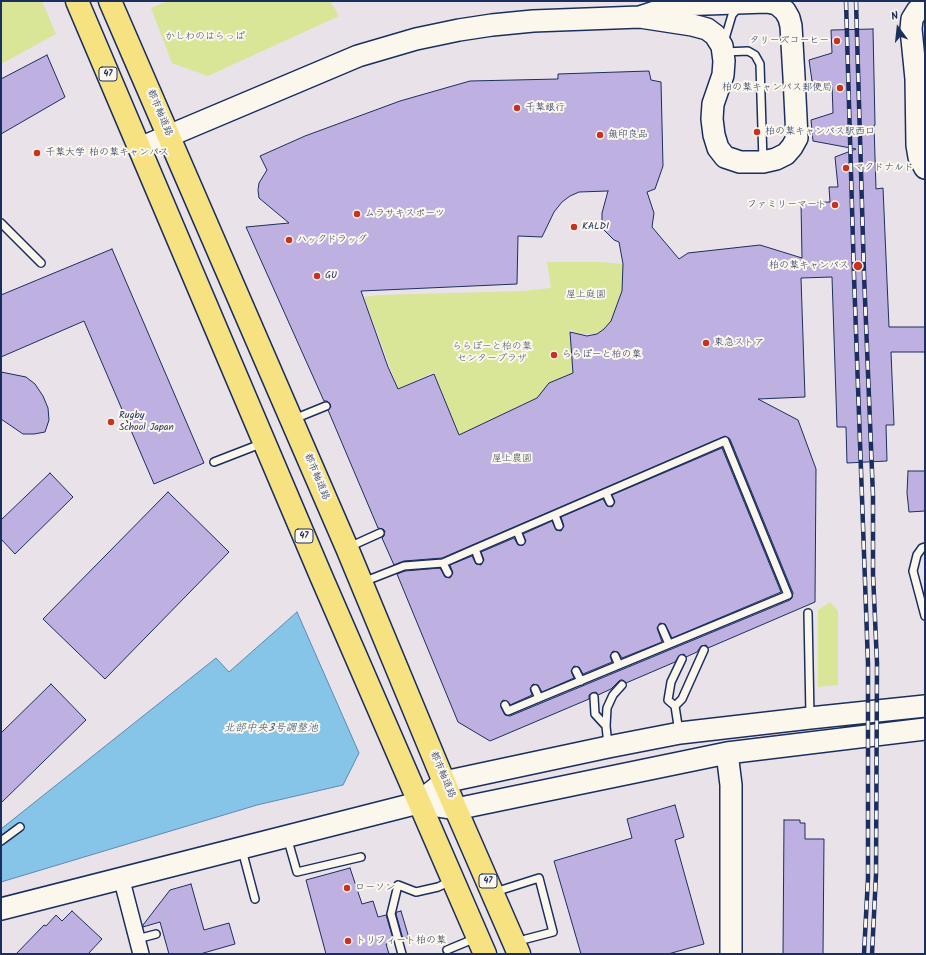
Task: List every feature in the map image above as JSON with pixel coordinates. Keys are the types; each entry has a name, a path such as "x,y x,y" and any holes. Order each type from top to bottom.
{"main road":[{"name":"47","path":"77,1 418,803 481,946"},
{"name":"都市軸道路","path":"110,1 292,419 444,782 516,949"}],"street":[{"path":"140,148 358,56 416,39 459,30 533,21 640,17 692,25 707,29 715,35 723,49 723,75 713,104 712,119 714,135 718,148 725,157 740,162 763,162 776,159 786,154 797,138 792,35 789,18 785,11 777,4 767,2 676,5 640,17"},
{"path":"925,4 916,11 912,19 911,29 921,128 917,145 919,157 925,168"},
{"path":"418,803 444,782 680,733 925,706"},
{"path":"1,909 122,877 418,803 456,809 726,753 925,729"},
{"path":"726,753 731,786 731,954"},
{"path":"122,877 141,954"}],"lane":[{"path":"742,4 732,15 723,49 748,51 755,55 760,64 763,162"},
{"path":"1,223 41,263"},
{"path":"292,419 326,406"},
{"path":"361,583 404,566 443,563 725,441 788,595 508,711 505,705"},
{"path":"214,462 265,442"},
{"path":"606,493 610,502"},
{"path":"555,515 559,526"},
{"path":"517,531 522,541"},
{"path":"347,548 380,533"},
{"path":"925,547 922,548 917,555 913,571 925,616"},
{"path":"475,549 479,560"},
{"path":"443,563 448,573"},
{"path":"808,613 810,718"},
{"path":"662,628 668,644"},
{"path":"675,706 682,699 704,650"},
{"path":"616,656 619,665"},
{"path":"680,733 675,706 668,700 671,682 682,659"},
{"path":"576,671 581,680"},
{"path":"608,747 606,726 607,708 613,695 622,685"},
{"path":"535,689 539,698"},
{"path":"594,697 595,714 606,726"},
{"path":"1,841 20,827"},
{"path":"287,836 297,872 361,857"},
{"path":"242,848 244,862 255,898"},
{"path":"492,892 539,878 553,932 526,939 516,949"},
{"path":"402,954 391,914 398,885 416,892 453,880"},
{"path":"137,939 156,934"},
{"path":"446,950 481,946"}],"green space":[{"path":"1,1 42,1 56,34 1,64"},
{"name":"かしわのはらっぱ","path":"168,1 330,1 339,16 208,76 172,63 151,8"},
{"name":"ららぽーと柏の葉 センタープラザ","path":"547,262 600,262 623,264 622,291 611,321 597,334 579,334 570,329 573,373 537,398 459,435 434,372 398,389 364,297 379,295 523,291 551,288"},
{"path":"830,602 838,611 838,685 818,687 818,610"}],"water":[{"name":"北部中央3号調整池","path":"297,612 359,753 343,785 257,805 1,882 1,829 216,658 229,672"}],"building":[{"name":"ららぽーと柏の葉","path":"873,29 876,189 883,188 889,327 925,327 925,352 891,352 894,425 886,425 887,461 847,463 846,427 837,427 832,277 801,278 805,397 758,399 798,420 816,469 815,602 708,648 706,645 701,646 697,652 686,657 684,654 680,655 675,662 626,683 623,680 620,680 611,689 598,695 596,692 592,693 589,695 589,699 490,741 458,722 397,574 405,571 440,568 445,577 450,578 453,573 450,565 472,556 476,564 481,565 484,560 481,552 514,538 518,545 523,545 526,541 523,534 552,521 556,530 561,531 564,526 561,517 603,499 607,506 612,507 615,502 612,495 722,448 781,592 672,638 665,624 660,623 657,628 662,642 622,658 618,652 613,651 610,656 612,662 583,674 579,667 574,666 571,671 574,678 542,692 538,685 533,684 530,689 532,695 510,705 507,701 503,700 501,707 505,715 510,716 790,600 793,593 730,439 725,436 442,558 404,561 394,565 382,538 385,531 378,528 328,410 331,407 330,404 327,401 324,401 246,227 289,223 259,198 259,183 267,170 260,156 305,136 400,101 470,81 558,79 558,74 649,71 651,80 661,82 663,166 655,189 647,192 654,213 652,227 679,259 688,253 760,245 802,258 801,203 830,202 829,187 838,187 835,157 856,149 813,141 811,120 833,113 832,84 812,81 809,60 832,53 831,30","holes":["608,191 602,213 602,224 604,230 614,240 619,242 623,264 622,291 611,321 604,329 597,334 587,336 570,332 573,373 549,383 537,398 459,435 434,374 398,389 388,367 361,291 517,284 518,236 542,237 554,212 562,202 579,192"]},
{"path":"47,55 65,97 1,134 1,79"},
{"path":"112,249 204,463 154,484 84,321 1,357 1,295"},
{"path":"1,372 26,377 35,384 43,396 48,408 49,420 45,432 23,434 1,419"},
{"path":"908,471 925,471 925,511 909,512 907,493"},
{"path":"50,473 73,497 15,554 1,539 1,520"},
{"path":"168,492 229,552 105,679 43,619"},
{"path":"51,684 86,720 1,803 1,733"},
{"path":"675,805 684,837 675,840 704,944 668,954 581,954 554,861 632,838 627,819"},
{"path":"784,820 800,820 800,823 805,823 805,839 824,839 823,954 783,954"},
{"path":"350,868 362,904 373,901 378,917 386,915 394,942 386,944 389,954 326,954 306,880"},
{"path":"191,884 204,930 229,923 235,944 200,954 169,954 160,922 143,927 170,890"},
{"path":"72,911 102,939 88,954 16,954 44,925 46,926 56,915 62,921"},
{"path":"401,911 409,938 403,939 396,914 397,912"}],"railway":[{"path":"846,1 868,664 868,878 864,954"},
{"path":"856,1 864,274 873,496 873,574 877,663 876,875 872,954"}],"place":[{"name":"タリーズコーヒー","path":"837,41"},
{"name":"柏の葉キャンパス郵便局","path":"840,88"},
{"name":"千葉銀行","path":"517,108"},
{"name":"柏の葉キャンパス駅西口","path":"757,132"},
{"name":"無印良品","path":"600,135"},
{"name":"千葉大学 柏の葉キャンパス","path":"37,153"},
{"name":"マクドナルド","path":"846,168"},
{"name":"ファミリーマート","path":"835,205"},
{"name":"ムラサキスポーツ","path":"357,214"},
{"name":"KALDI","path":"574,227"},
{"name":"ハックドラッグ","path":"289,240"},
{"name":"柏の葉キャンパス","path":"858,266"},
{"name":"GU","path":"317,276"},
{"name":"東急ストア","path":"706,343"},
{"name":"ららぽーと柏の葉","path":"554,355"},
{"name":"Rugby School Japan","path":"111,422"},
{"name":"ローソン","path":"347,888"},
{"name":"トリフィート柏の葉","path":"348,941"}],"park label":[{"name":"屋上庭園","path":"586,295"},
{"name":"屋上農園","path":"512,459"}]}
